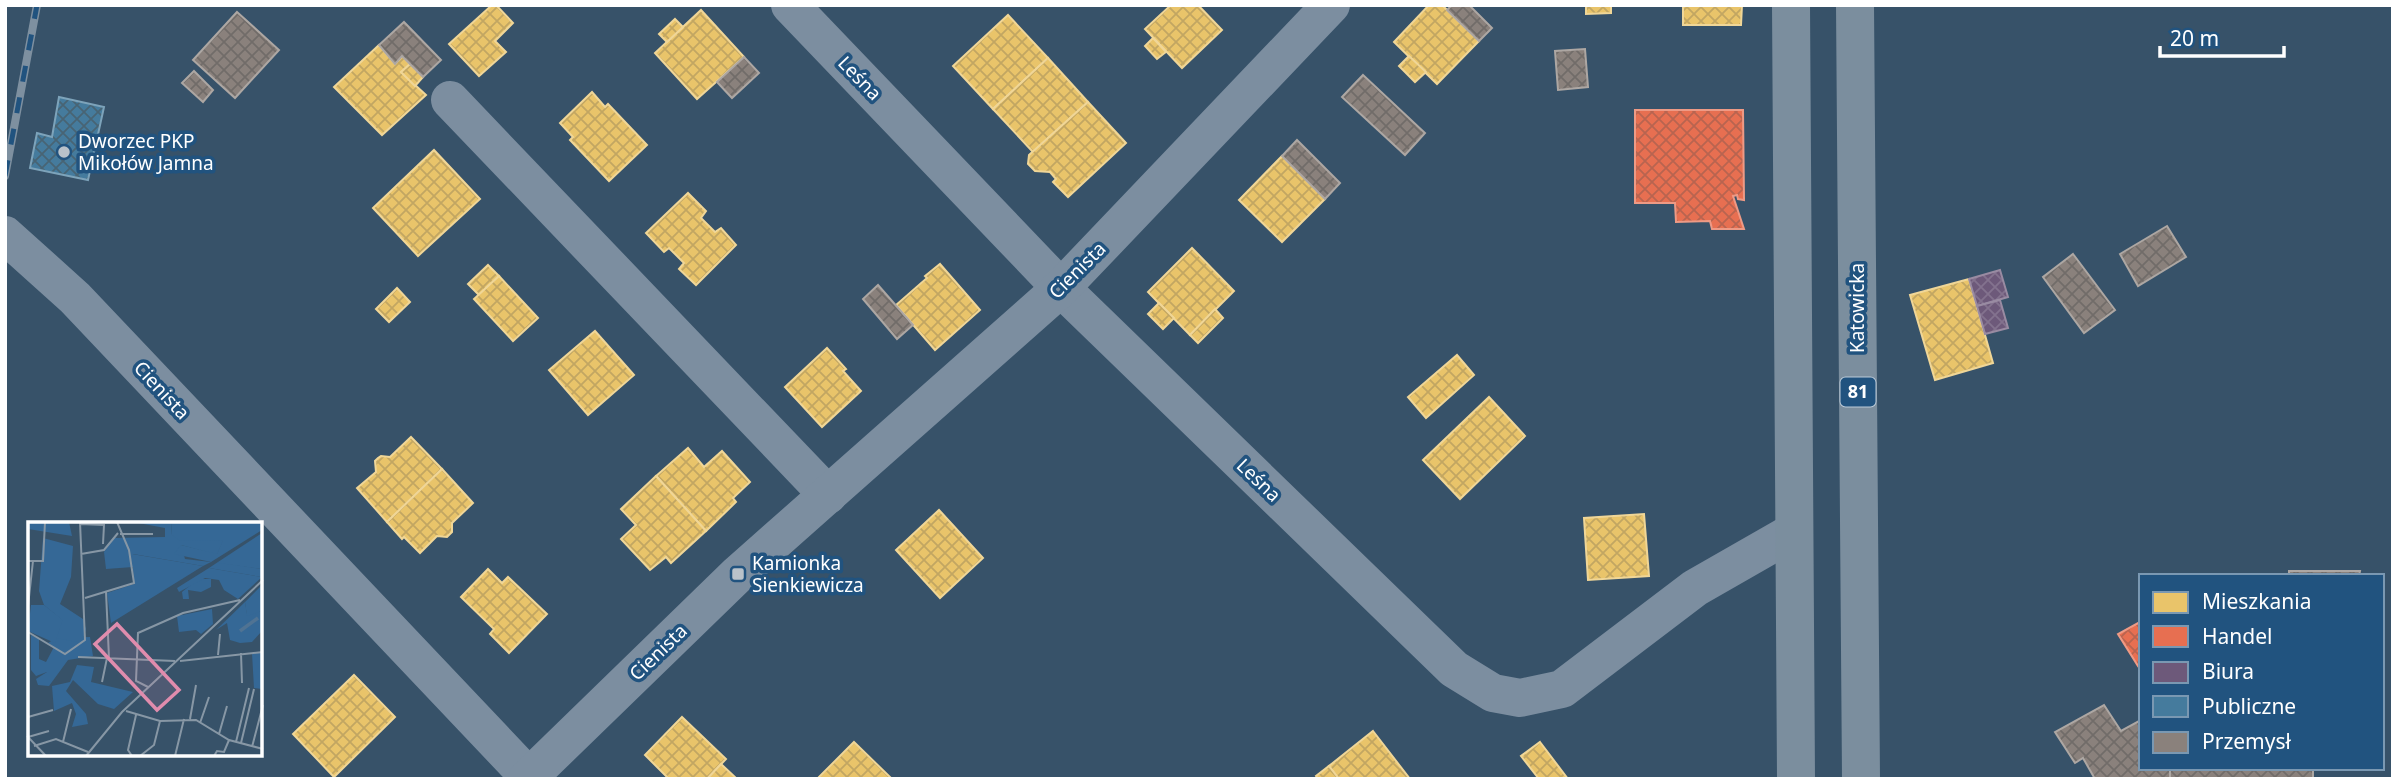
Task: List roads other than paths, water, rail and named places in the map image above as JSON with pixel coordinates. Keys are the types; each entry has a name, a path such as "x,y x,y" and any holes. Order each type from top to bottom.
{"main road":[{"path":"1791,5 1796,779"},
{"name":"Katowicka","path":"1855,5 1861,779"}],"street":[{"name":"Leśna","path":"790,5 1061,288 1454,669 1493,693 1520,698 1562,689 1695,587 1793,532"},
{"name":"Cienista","path":"5,235 75,298 528,778 738,574 1061,288 1331,5"},
{"path":"450,100 828,495"}],"railway":[{"path":"5,176 37,5"}],"place":[{"name":"Dworzec PKP Mikołów Jamna","path":"64,152"},
{"name":"Kamionka Sienkiewicza","path":"738,574"}]}
